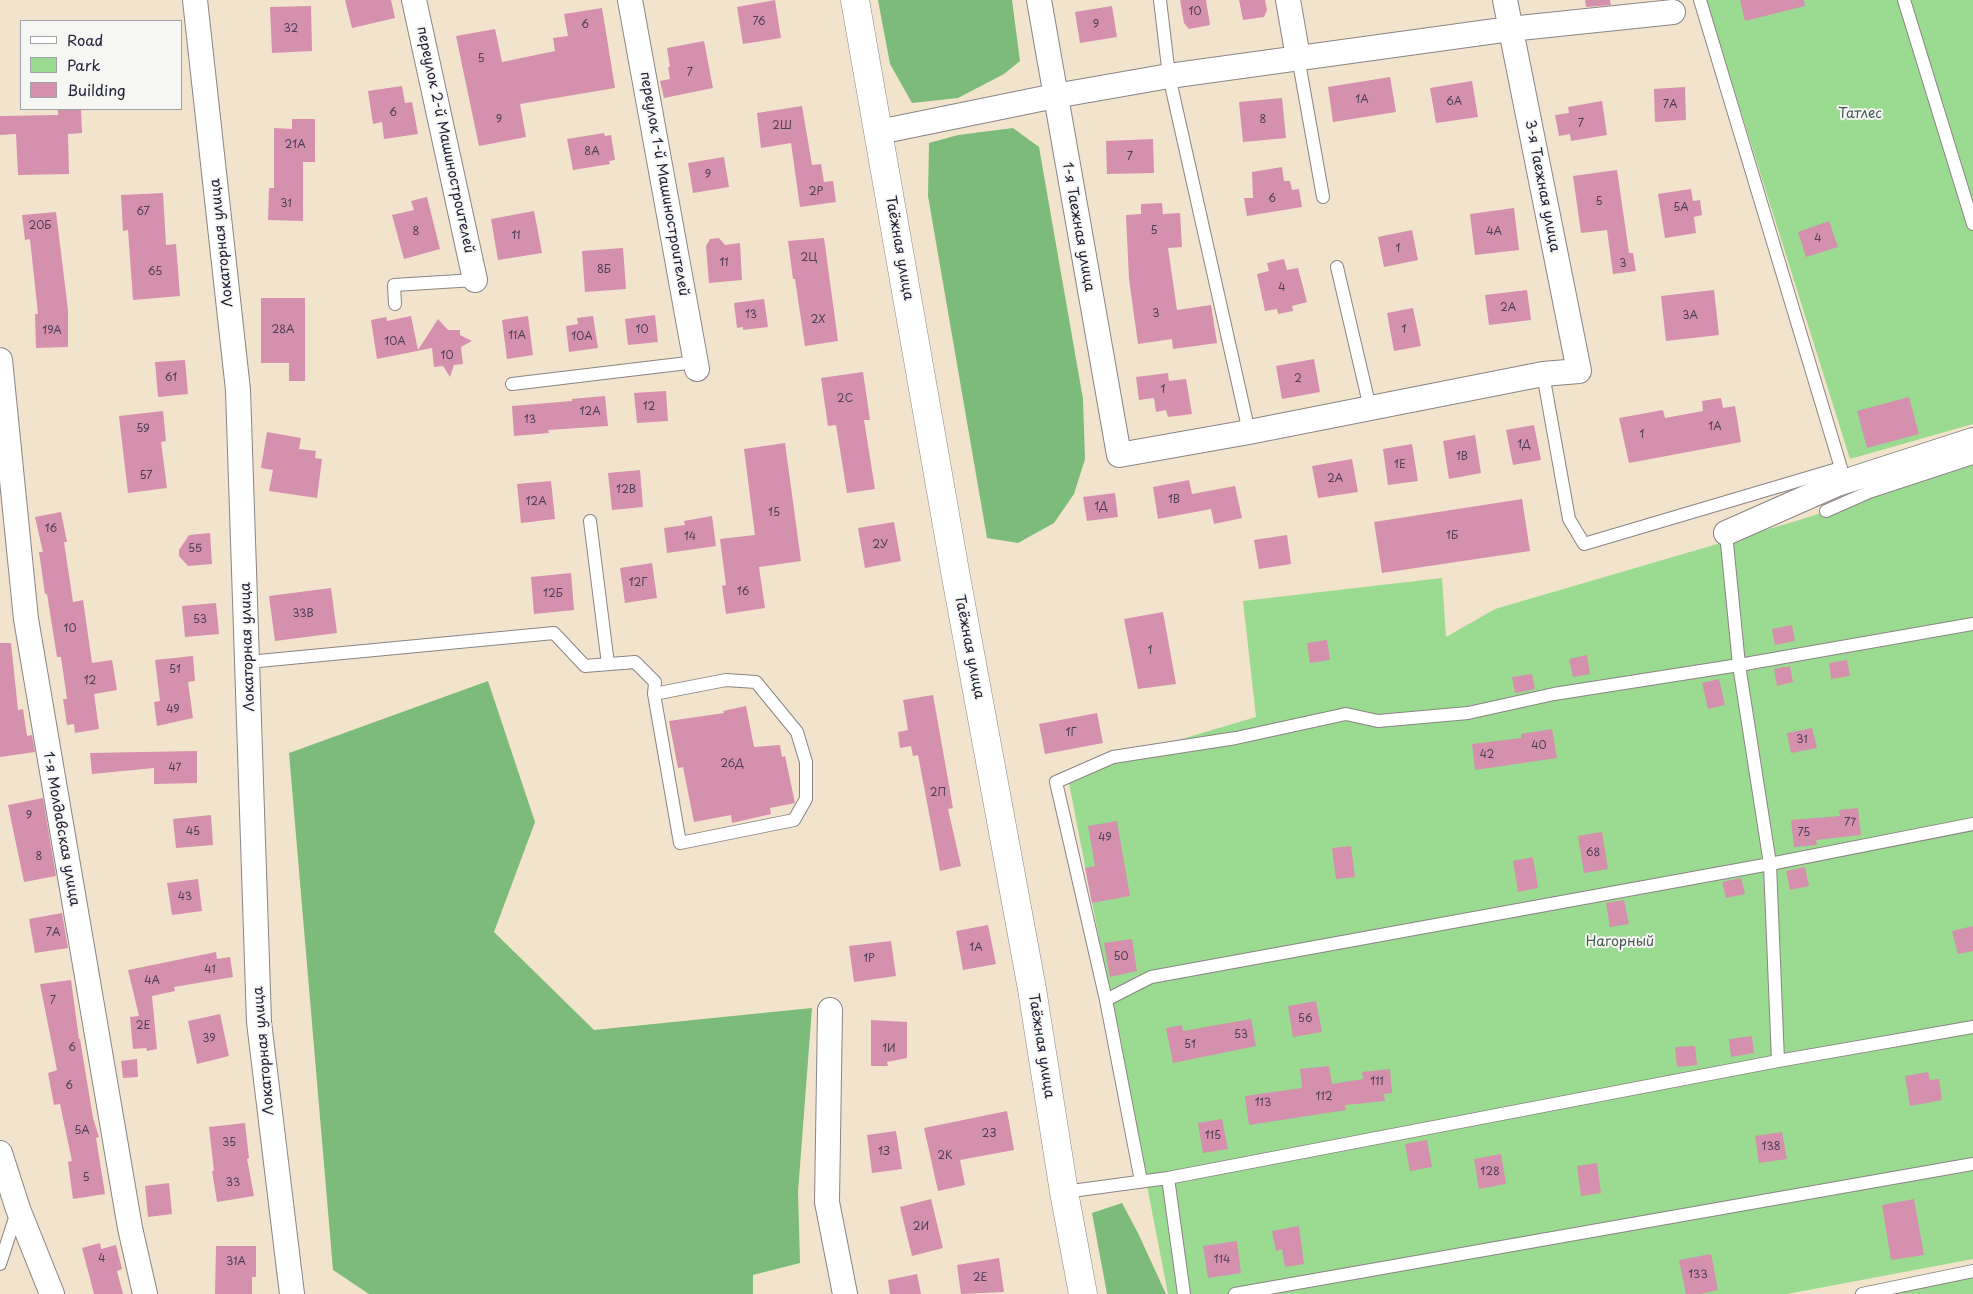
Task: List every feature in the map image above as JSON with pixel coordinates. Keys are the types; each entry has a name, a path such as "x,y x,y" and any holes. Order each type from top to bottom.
{"street":[{"name":"Локаторная улица","path":"195,0 238,390 259,1022 292,1294"},
{"name":"переулок 2-й Машиностроителей","path":"414,0 475,280"},
{"name":"переулок 1-й Машиностроителей","path":"630,0 696,365"},
{"name":"Таёжная улица","path":"855,0 956,577 1032,989 1064,1192 1083,1294"},
{"name":"1-я Таежная улица","path":"1039,0 1119,455 1249,432"},
{"path":"1288,0 1298,57"},
{"name":"3-я Таежная улица","path":"1505,0 1579,371 1543,374"},
{"path":"879,132 1055,96 1170,76 1510,29 1673,12"},
{"name":"1-я Молдавская улица","path":"0,360 26,619 128,1218 145,1294"},
{"path":"1249,432 1543,374"},
{"path":"1726,533 1837,484 1973,440"},
{"path":"830,1010 828,1202 845,1294"},
{"path":"0,1154 18,1209 52,1294"}],"lane":[{"path":"1160,0 1170,76 1249,432"},
{"path":"1543,374 1569,519 1584,544 1841,468 1700,0"},
{"path":"1904,0 1973,224"},
{"path":"1298,57 1323,197"},
{"path":"1337,267 1370,408"},
{"path":"395,304 394,285 475,280"},
{"path":"512,384 696,365"},
{"path":"1826,511 1869,492 1973,458"},
{"path":"590,521 608,664"},
{"path":"1726,533 1739,666 1770,864 1778,1061"},
{"path":"1141,1182 1106,1000 1056,782 1113,757 1236,738 1346,714 1378,721 1468,713 1554,694 1739,666 1973,624"},
{"path":"248,662 554,633 585,666 635,662 655,682 654,694 680,843 794,820 806,800 806,762 796,732 756,682 726,680 654,694"},
{"path":"1106,1000 1151,977 1770,864 1973,824"},
{"path":"1064,1192 1168,1178 1778,1061 1973,1027"},
{"path":"1235,1294 1973,1164"},
{"path":"1168,1178 1184,1294"},
{"path":"0,1264 18,1209"},
{"path":"1862,1294 1973,1271"}],"green space":[{"path":"878,0 1012,0 1020,61 1004,74 958,98 912,103 890,64"},
{"name":"Татлес","path":"1706,0 1973,0 1973,424 1850,459"},
{"path":"1013,128 1039,147 1083,399 1085,459 1074,494 1054,523 1018,543 987,538 928,196 929,143 958,135"},
{"name":"Нагорный","path":"1973,465 1973,1259 1787,1294 1168,1294 1067,773 1256,717 1243,601 1442,578 1446,637 1495,609 1796,521"},
{"path":"488,681 535,822 494,932 594,1030 812,1008 798,1192 800,1263 753,1275 753,1294 369,1294 333,1270 289,753"},
{"path":"1122,1203 1166,1294 1107,1294 1092,1213"},
{"path":"1973,1273 1973,1294 1858,1294"}],"building":[{"path":"345,0 391,0 395,18 352,28"},
{"path":"775,0 781,38 743,44 737,7"},
{"path":"1180,0 1206,0 1210,25 1189,29 1184,23"},
{"path":"1239,0 1265,0 1267,10 1264,17 1243,20"},
{"path":"1585,0 1610,0 1611,5 1586,7"},
{"path":"1740,0 1804,0 1805,6 1745,21"},
{"path":"311,6 312,51 272,53 270,7"},
{"path":"1112,6 1117,37 1080,43 1075,12"},
{"path":"602,8 615,88 520,104 526,137 479,146 456,36 495,29 502,62 555,51 553,38 568,36 564,14"},
{"path":"704,41 713,88 664,98 660,81 670,79 667,48"},
{"path":"1390,77 1396,112 1333,122 1328,87"},
{"path":"1472,81 1478,117 1436,123 1430,88"},
{"path":"402,86 405,103 412,102 418,134 384,139 382,122 373,124 368,91"},
{"path":"1685,87 1686,120 1655,122 1654,89"},
{"path":"1282,98 1286,138 1243,142 1239,102"},
{"path":"1602,101 1607,135 1571,141 1570,134 1559,136 1555,115 1569,113 1568,107"},
{"path":"802,106 812,165 821,164 824,182 833,181 836,202 800,207 791,143 761,148 757,113"},
{"path":"58,110 81,110 82,133 68,134 69,174 18,175 16,134 0,135 0,116 58,115"},
{"path":"292,119 315,119 315,162 303,162 303,221 268,220 269,188 274,188 274,128 292,129"},
{"path":"604,133 605,136 611,135 615,160 609,161 610,164 573,170 567,139"},
{"path":"1153,139 1154,173 1107,174 1106,141"},
{"path":"724,157 729,187 693,193 688,163"},
{"path":"1282,167 1284,181 1290,181 1292,190 1299,189 1302,207 1247,216 1244,198 1253,198 1252,172"},
{"path":"1617,170 1629,253 1633,253 1636,271 1613,274 1607,230 1581,233 1573,176"},
{"path":"1691,189 1693,201 1700,200 1702,215 1694,217 1696,233 1665,238 1658,194"},
{"path":"163,193 166,245 176,244 180,296 133,300 128,230 123,231 121,195"},
{"path":"427,197 440,249 404,259 392,215 414,210 411,201"},
{"path":"1162,203 1163,214 1180,213 1182,247 1168,248 1177,310 1211,305 1217,343 1173,349 1172,339 1138,344 1129,279 1126,215 1141,214 1141,204"},
{"path":"1514,208 1519,250 1475,255 1470,214"},
{"path":"534,211 542,253 498,260 491,219"},
{"path":"56,212 68,310 68,347 36,348 35,314 38,314 30,239 25,240 22,215"},
{"path":"1829,221 1838,247 1806,257 1798,232"},
{"path":"1412,230 1418,260 1384,267 1378,237"},
{"path":"719,238 725,245 740,243 742,280 709,283 706,246 710,239"},
{"path":"824,238 838,341 805,346 788,241"},
{"path":"623,248 626,289 585,292 582,251"},
{"path":"1284,259 1287,270 1298,268 1307,302 1292,306 1293,311 1278,314 1277,309 1265,311 1257,274 1269,271 1267,263"},
{"path":"1527,290 1531,320 1489,325 1485,295"},
{"path":"1714,290 1719,335 1666,341 1661,296"},
{"path":"261,298 305,298 305,381 289,381 289,363 261,363"},
{"path":"764,299 768,327 743,330 743,327 737,328 734,303"},
{"path":"1413,308 1421,346 1394,351 1387,313"},
{"path":"655,315 658,342 628,345 625,319"},
{"path":"411,316 418,350 438,319 448,330 460,330 460,335 472,341 461,347 463,364 454,365 450,377 443,366 434,367 432,348 377,359 371,320 386,317 387,321"},
{"path":"528,316 533,355 507,359 502,320"},
{"path":"593,316 598,348 569,352 566,326 578,324 577,318"},
{"path":"1314,359 1320,392 1282,399 1276,366"},
{"path":"185,360 188,394 158,397 155,362"},
{"path":"863,372 870,420 864,420 875,489 847,493 836,425 828,426 821,378"},
{"path":"1168,373 1169,381 1186,379 1192,414 1168,417 1166,410 1156,412 1154,398 1139,400 1136,377"},
{"path":"666,391 668,421 637,423 634,393"},
{"path":"605,396 608,426 548,430 549,433 514,436 512,406"},
{"path":"1909,397 1919,434 1867,448 1857,411"},
{"path":"1721,398 1723,408 1735,406 1741,442 1629,463 1619,418 1663,410 1665,418 1703,411 1702,401"},
{"path":"163,411 166,441 161,442 167,488 128,493 119,416"},
{"path":"1534,425 1541,460 1513,465 1506,430"},
{"path":"267,432 301,438 299,449 316,451 315,458 322,459 317,498 269,491 273,470 261,468"},
{"path":"1475,435 1481,473 1449,479 1443,441"},
{"path":"785,443 801,561 759,567 765,608 726,614 722,586 726,585 720,539 755,535 744,449"},
{"path":"1412,444 1418,481 1388,485 1383,449"},
{"path":"1352,459 1358,492 1318,498 1312,466"},
{"path":"640,470 643,507 612,510 608,473"},
{"path":"1189,480 1192,494 1235,486 1242,518 1214,524 1211,509 1158,519 1153,487"},
{"path":"551,481 555,519 521,523 517,484"},
{"path":"1115,493 1118,517 1087,521 1083,497"},
{"path":"1522,499 1530,551 1382,573 1374,522"},
{"path":"61,512 67,542 64,542 73,602 83,600 92,663 112,660 117,690 94,694 99,729 75,733 74,724 67,725 63,699 67,699 61,657 57,657 47,594 45,594 39,552 43,552 35,517"},
{"path":"712,516 716,546 667,553 664,528 685,525 684,521"},
{"path":"894,522 901,561 865,568 858,528"},
{"path":"210,533 212,564 188,566 179,556 179,550 189,535"},
{"path":"1287,535 1291,564 1259,569 1254,540"},
{"path":"652,563 657,598 625,603 620,568"},
{"path":"571,573 574,610 534,614 531,577"},
{"path":"331,588 337,633 275,641 269,596"},
{"path":"216,603 219,634 185,637 182,606"},
{"path":"1163,612 1176,684 1138,689 1124,619"},
{"path":"1792,625 1795,641 1775,645 1772,629"},
{"path":"1327,640 1330,660 1310,663 1307,643"},
{"path":"0,643 11,643 18,710 23,709 27,736 32,735 35,752 0,757"},
{"path":"1587,655 1590,674 1573,677 1569,659"},
{"path":"193,656 195,681 188,682 193,718 157,726 154,702 160,701 155,660"},
{"path":"1847,660 1850,676 1831,679 1829,663"},
{"path":"1790,666 1793,682 1777,686 1774,669"},
{"path":"1532,674 1535,689 1515,693 1512,677"},
{"path":"1719,679 1725,705 1708,709 1702,683"},
{"path":"933,695 953,808 948,809 961,866 940,871 918,755 913,756 911,746 900,748 898,732 908,730 903,700"},
{"path":"746,706 754,747 780,745 782,757 785,756 795,803 770,808 771,814 732,823 731,815 694,822 683,767 678,768 669,721 724,713 723,711"},
{"path":"1097,713 1103,743 1045,754 1039,724"},
{"path":"1812,728 1817,748 1791,753 1787,733"},
{"path":"1552,729 1557,758 1475,770 1472,744 1521,738 1521,734"},
{"path":"197,751 197,783 154,784 154,768 92,774 90,753"},
{"path":"43,798 56,876 24,882 8,805"},
{"path":"1858,808 1861,835 1816,840 1817,845 1794,847 1791,820 1840,816 1839,810"},
{"path":"211,815 213,845 176,848 173,819"},
{"path":"1117,821 1130,896 1092,903 1085,868 1095,866 1088,826"},
{"path":"1602,832 1608,869 1584,873 1578,836"},
{"path":"1351,846 1355,877 1336,879 1332,848"},
{"path":"1533,857 1538,888 1518,892 1513,861"},
{"path":"1805,867 1809,886 1790,890 1786,871"},
{"path":"1741,878 1745,894 1726,898 1722,882"},
{"path":"198,879 202,911 172,915 167,883"},
{"path":"1624,900 1629,924 1610,927 1606,903"},
{"path":"62,913 68,948 35,953 29,919"},
{"path":"988,925 996,964 963,970 956,931"},
{"path":"1973,926 1973,951 1958,954 1952,931"},
{"path":"1132,939 1137,971 1110,977 1104,943"},
{"path":"891,941 896,976 854,982 849,946"},
{"path":"216,952 217,959 230,957 233,977 174,987 175,991 152,996 157,1049 147,1051 146,1048 133,1049 130,1017 139,1016 128,970"},
{"path":"71,980 93,1118 99,1137 96,1138 105,1194 73,1199 68,1162 72,1161 60,1104 54,1105 48,1073 57,1070 40,984"},
{"path":"1316,1001 1322,1032 1293,1037 1288,1006"},
{"path":"220,1014 229,1056 197,1064 188,1021"},
{"path":"1251,1019 1256,1046 1173,1063 1166,1028 1182,1025 1183,1031"},
{"path":"871,1020 907,1022 907,1058 887,1062 888,1066 871,1066"},
{"path":"1752,1036 1754,1053 1731,1057 1729,1039"},
{"path":"1695,1046 1697,1065 1677,1067 1675,1047"},
{"path":"137,1059 138,1077 123,1078 121,1061"},
{"path":"1329,1066 1332,1084 1363,1079 1362,1072 1390,1069 1392,1093 1384,1094 1385,1101 1345,1105 1346,1110 1249,1125 1245,1096 1302,1088 1300,1069"},
{"path":"1928,1072 1930,1080 1939,1079 1942,1100 1910,1106 1905,1076"},
{"path":"1007,1111 1014,1150 960,1160 965,1185 938,1191 924,1128"},
{"path":"1222,1119 1228,1149 1203,1153 1198,1123"},
{"path":"245,1123 249,1158 247,1159 254,1196 217,1202 212,1171 214,1171 209,1127"},
{"path":"896,1131 902,1169 872,1173 867,1135"},
{"path":"1782,1132 1787,1159 1759,1163 1755,1136"},
{"path":"1427,1140 1432,1167 1410,1171 1405,1144"},
{"path":"1501,1154 1506,1184 1479,1189 1474,1159"},
{"path":"1597,1163 1601,1193 1581,1196 1577,1166"},
{"path":"169,1183 172,1214 148,1217 145,1186"},
{"path":"931,1199 943,1248 912,1256 900,1207"},
{"path":"1914,1199 1924,1255 1891,1260 1882,1205"},
{"path":"1299,1226 1304,1264 1285,1267 1282,1249 1276,1251 1272,1231"},
{"path":"1237,1241 1241,1273 1208,1278 1203,1246"},
{"path":"100,1243 101,1249 116,1245 122,1269 117,1271 123,1294 94,1294 82,1248"},
{"path":"216,1246 256,1246 256,1277 252,1277 252,1294 215,1294"},
{"path":"1711,1254 1718,1290 1700,1294 1686,1294 1679,1260"},
{"path":"999,1258 1004,1292 961,1294 957,1265"},
{"path":"917,1274 921,1294 890,1294 888,1280"}]}
